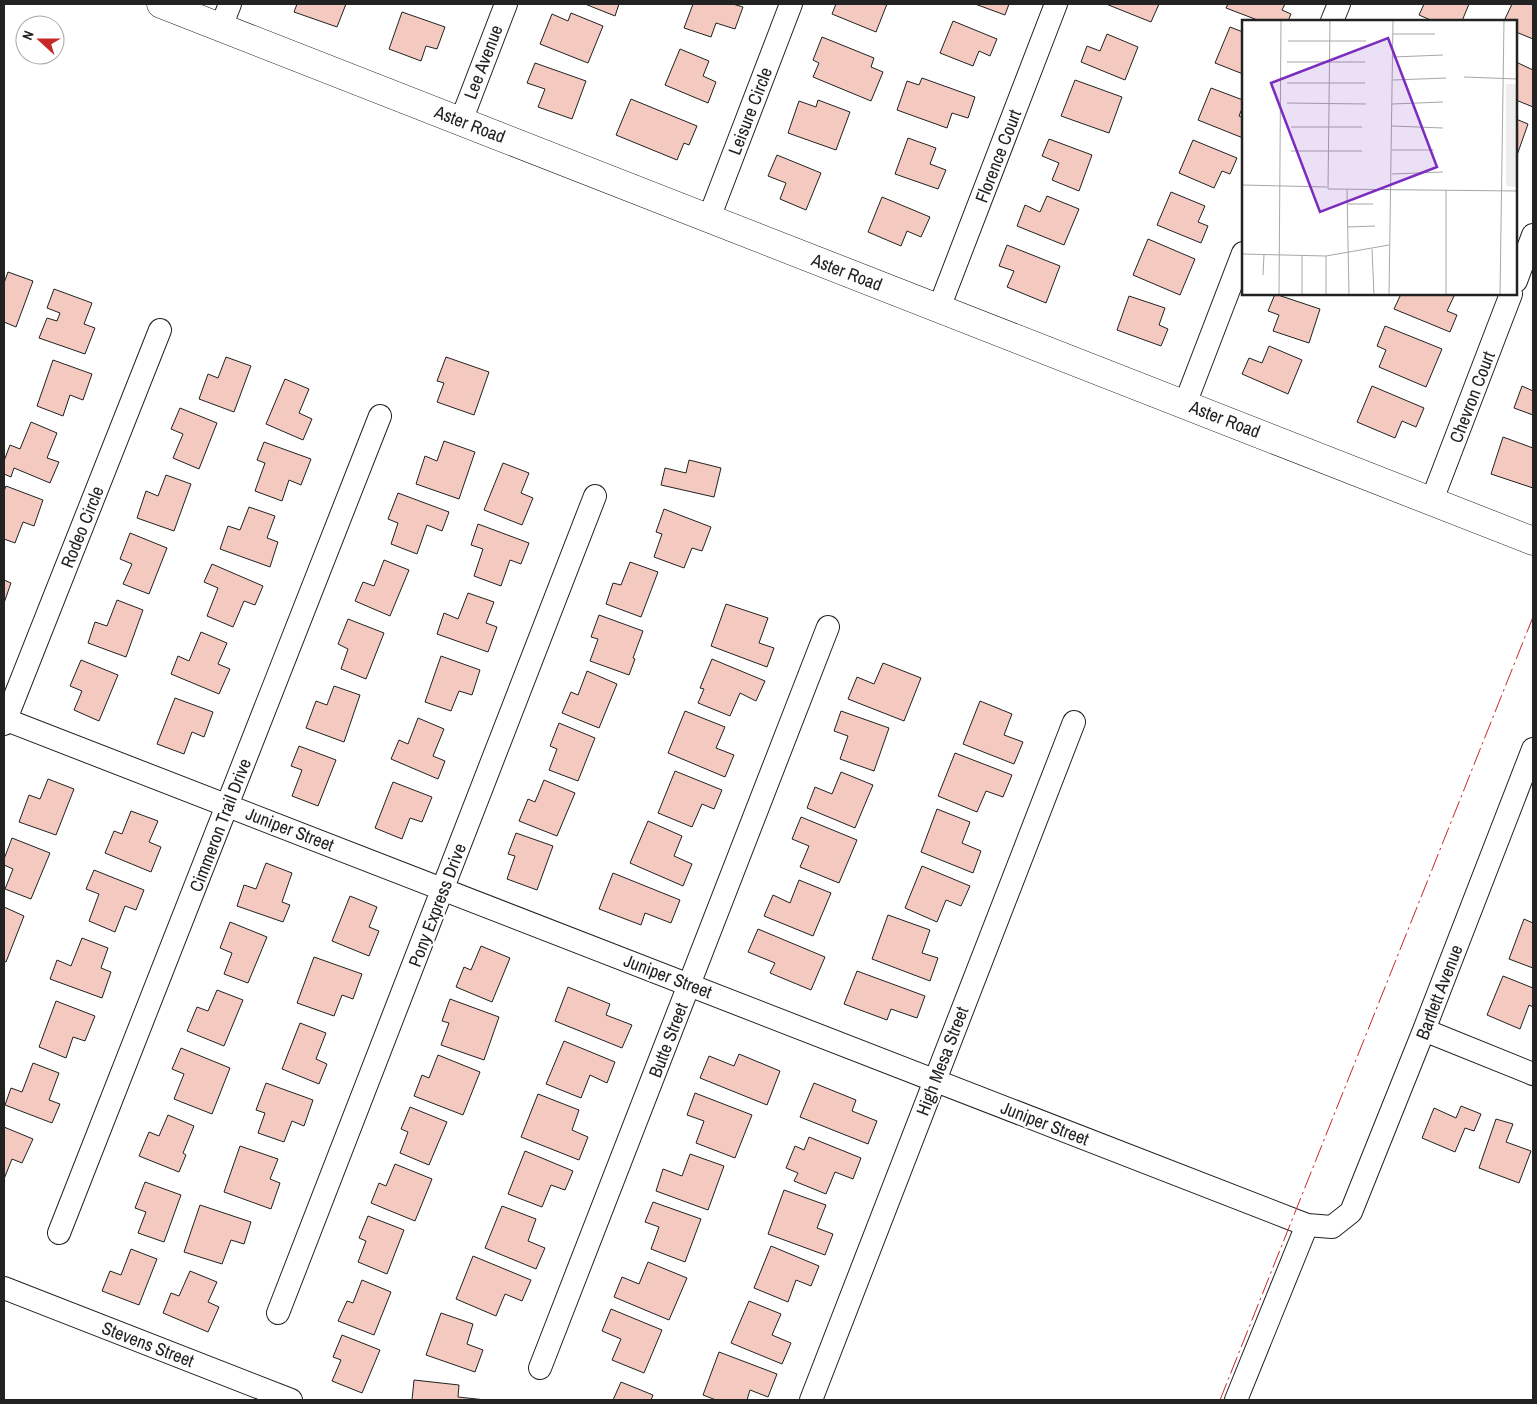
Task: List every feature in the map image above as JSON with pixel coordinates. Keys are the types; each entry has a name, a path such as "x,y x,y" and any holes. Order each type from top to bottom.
{"main road":[{"name":"Aster Road","path":"161,4 225,16 461,121 1533,541"}],"street":[{"name":"Lee Avenue","path":"461,121 506,4"},
{"name":"Leisure Circle","path":"709,218 790,4"},
{"name":"Florence Court","path":"939,308 1056,4"},
{"path":"1332,20 1339,4"},
{"path":"1517,278 1533,235"},
{"path":"1185,404 1242,256"},
{"name":"Chevron Court","path":"1432,500 1511,295"},
{"name":"Rodeo Circle","path":"4,721 160,330"},
{"name":"Cimmeron Trail Drive","path":"59,1233 380,416"},
{"name":"Pony Express Drive","path":"278,1314 595,496"},
{"name":"Butte Street","path":"540,1368 828,627"},
{"name":"Juniper Street","path":"4,721 443,888 1307,1225 1332,1227"},
{"name":"High Mesa Street","path":"811,1400 1074,722"},
{"name":"Bartlett Avenue","path":"1332,1227 1351,1212 1424,1030 1533,748"},
{"path":"1424,1030 1533,1074"},
{"path":"1236,1400 1307,1225"},
{"name":"Stevens Street","path":"4,1288 292,1400"}],"building":[{"path":"297,4 346,4 337,27 294,12"},
{"path":"585,4 619,4 615,16"},
{"path":"693,4 733,4 743,7 735,29 716,23 711,37 684,28"},
{"path":"836,4 887,4 876,32 832,14"},
{"path":"975,4 1009,4 1005,15"},
{"path":"1106,4 1159,4 1151,22"},
{"path":"1228,4 1285,4 1282,10 1291,14 1288,20 1257,20 1226,8"},
{"path":"1424,4 1469,4 1462,20 1431,20 1419,15"},
{"path":"1512,4 1533,4 1533,39 1517,32 1517,20 1504,20"},
{"path":"402,12 445,27 437,49 426,46 421,61 389,49"},
{"path":"571,13 603,26 588,63 540,44 552,14 568,21"},
{"path":"953,21 997,39 990,56 979,51 973,66 940,53"},
{"path":"1230,27 1242,32 1242,74 1215,63"},
{"path":"1107,34 1138,47 1125,80 1081,62 1087,46 1100,51"},
{"path":"822,37 874,58 871,67 883,72 871,101 813,77 819,63 813,60"},
{"path":"680,49 709,61 703,76 716,82 708,103 665,85"},
{"path":"1517,62 1533,70 1533,107 1517,100"},
{"path":"535,63 586,81 572,119 538,107 545,89 527,83"},
{"path":"922,78 975,97 968,118 952,113 947,128 897,110 907,81 919,85"},
{"path":"1075,80 1122,97 1109,133 1061,116"},
{"path":"1211,88 1242,100 1242,108 1239,116 1242,118 1242,138 1198,120"},
{"path":"631,99 697,126 689,145 684,143 677,160 616,135"},
{"path":"818,100 850,112 836,150 788,133 799,101 816,107"},
{"path":"1517,119 1528,124 1517,155"},
{"path":"908,138 936,148 930,164 946,170 938,189 895,174"},
{"path":"1049,139 1092,155 1079,191 1052,180 1059,163 1042,156"},
{"path":"1193,140 1237,158 1230,174 1222,171 1214,188 1179,173"},
{"path":"777,155 821,173 806,210 780,199 786,183 768,176"},
{"path":"1171,192 1205,206 1198,222 1208,226 1201,243 1157,225"},
{"path":"1047,196 1079,209 1064,245 1017,226 1025,205 1040,212"},
{"path":"882,197 930,217 921,237 907,231 901,246 868,232"},
{"path":"1148,239 1195,259 1180,295 1133,275"},
{"path":"1007,245 1060,266 1046,303 1007,287 1014,271 999,266"},
{"path":"8,272 33,281 16,327 4,322 4,283"},
{"path":"54,289 92,303 84,324 95,328 85,354 39,338 47,318 57,321 60,313 47,308"},
{"path":"1275,295 1320,309 1309,343 1273,331 1279,315 1268,311"},
{"path":"1401,295 1451,295 1454,296 1447,311 1457,315 1450,332 1394,309"},
{"path":"1129,296 1165,308 1159,325 1168,329 1161,346 1117,330"},
{"path":"1385,326 1442,349 1426,387 1379,367 1386,350 1377,346"},
{"path":"1269,346 1302,360 1288,394 1242,374 1249,358 1262,363"},
{"path":"226,357 251,366 234,412 199,399 208,374 218,378"},
{"path":"446,357 489,372 474,415 437,402 444,383 437,381"},
{"path":"53,360 92,374 83,400 70,395 63,416 37,406"},
{"path":"285,379 309,389 299,413 312,419 303,440 266,424"},
{"path":"1372,386 1424,408 1416,427 1402,421 1395,438 1357,422"},
{"path":"1522,386 1533,391 1533,415 1514,408"},
{"path":"180,408 217,423 199,469 173,458 183,434 171,429"},
{"path":"31,422 57,433 47,458 59,462 50,483 14,468 11,477 4,474 4,461 10,445 20,449"},
{"path":"1503,437 1533,448 1533,488 1491,474"},
{"path":"444,441 475,452 459,499 416,484 425,456 437,461"},
{"path":"264,442 311,459 301,485 289,480 282,501 255,491 265,463 257,460"},
{"path":"689,460 721,468 714,497 661,485 665,468 686,473"},
{"path":"503,463 529,473 521,493 533,498 522,525 484,510"},
{"path":"166,475 191,484 174,531 137,518 146,491 158,496"},
{"path":"6,486 43,500 34,526 23,522 15,543 4,539 4,491"},
{"path":"398,493 449,512 442,531 427,525 417,554 391,544 398,523 388,519"},
{"path":"249,507 275,516 267,538 278,542 270,567 220,549 228,526 240,530"},
{"path":"664,509 711,527 702,551 692,548 684,568 654,557 662,534 656,532"},
{"path":"478,524 529,543 521,564 510,560 501,586 474,576 483,549 471,545"},
{"path":"130,533 167,548 149,594 123,584 132,564 120,559"},
{"path":"384,560 409,570 390,616 355,601 363,582 374,586"},
{"path":"630,562 658,572 641,617 606,604 613,583 621,585"},
{"path":"212,564 263,586 255,605 244,601 233,627 207,616 218,588 204,582"},
{"path":"4,580 11,583 4,603"},
{"path":"468,593 494,602 486,623 497,627 488,652 437,634 444,613 458,619"},
{"path":"117,600 143,610 126,657 88,643 95,622 107,626"},
{"path":"726,604 768,618 759,643 774,648 767,667 711,646"},
{"path":"599,615 643,631 629,675 590,661 598,639 591,637"},
{"path":"348,619 384,633 366,679 341,669 348,649 338,644"},
{"path":"201,632 227,643 218,664 230,669 219,694 171,674 178,656 189,661"},
{"path":"441,656 480,670 472,695 459,691 451,711 425,702"},
{"path":"712,659 765,681 756,701 740,693 730,716 698,703 704,689 700,688"},
{"path":"81,660 118,675 99,721 74,710 82,691 70,686"},
{"path":"883,663 921,678 904,721 848,699 857,677 874,684"},
{"path":"587,671 617,684 599,728 562,713 571,692 578,695"},
{"path":"334,686 360,695 344,742 306,728 316,701 327,705"},
{"path":"175,698 213,712 204,737 192,732 184,754 157,744"},
{"path":"980,701 1012,714 1004,735 1023,742 1014,764 963,744"},
{"path":"685,711 725,727 716,748 734,755 725,777 668,753"},
{"path":"841,711 889,728 874,771 840,759 848,736 834,731"},
{"path":"418,718 444,729 433,756 445,761 438,779 391,759 399,740 408,744"},
{"path":"559,723 595,738 578,781 549,770 557,749 550,746"},
{"path":"299,746 336,760 318,806 292,796 302,770 291,766"},
{"path":"955,753 1012,775 1003,797 986,791 977,812 938,796"},
{"path":"675,771 722,790 714,809 702,804 692,827 658,813"},
{"path":"841,772 873,785 855,828 807,808 815,787 832,794"},
{"path":"48,779 74,789 56,835 19,822 29,795 40,799"},
{"path":"544,780 575,793 557,836 519,821 528,799 535,802"},
{"path":"393,782 432,797 422,822 410,818 402,839 375,828"},
{"path":"937,809 970,822 962,843 981,851 973,873 921,852"},
{"path":"131,811 158,821 149,842 161,847 151,872 105,853 114,831 122,834"},
{"path":"801,817 857,840 839,883 800,867 809,846 792,839"},
{"path":"648,821 682,836 674,856 692,864 683,886 630,863"},
{"path":"516,833 553,846 537,890 507,879 515,856 508,854"},
{"path":"12,838 50,853 31,899 5,889 13,869 4,865 4,859"},
{"path":"266,863 292,873 282,902 290,905 283,922 237,906 244,885 256,889"},
{"path":"922,866 970,886 961,906 946,900 937,922 905,908"},
{"path":"94,870 144,890 136,910 125,906 115,932 89,921 99,894 86,889"},
{"path":"613,873 680,900 671,923 645,913 641,925 599,909"},
{"path":"799,880 831,893 813,936 764,916 773,895 790,903"},
{"path":"350,896 377,907 369,927 379,931 369,956 332,941"},
{"path":"4,907 24,916 6,962 4,961"},
{"path":"888,915 930,930 922,953 938,958 930,981 872,959"},
{"path":"1524,919 1533,923 1533,968 1509,959"},
{"path":"230,922 267,937 248,983 224,974 232,953 220,948"},
{"path":"758,929 825,957 811,990 770,973 775,963 748,952"},
{"path":"82,938 108,948 101,968 111,972 102,998 50,979 57,960 71,966"},
{"path":"481,946 510,958 492,1002 456,987 464,967 471,970"},
{"path":"314,957 362,974 353,999 342,995 334,1016 297,1003"},
{"path":"857,971 925,996 917,1018 891,1009 887,1020 844,1004"},
{"path":"1503,976 1533,988 1533,1007 1529,1005 1520,1029 1487,1015"},
{"path":"568,987 610,1004 606,1015 632,1025 622,1048 555,1021"},
{"path":"217,990 243,1000 224,1046 187,1031 197,1007 208,1011"},
{"path":"450,999 499,1017 484,1060 441,1045 449,1023 442,1021"},
{"path":"56,1001 95,1016 85,1041 73,1037 66,1058 39,1047"},
{"path":"300,1023 326,1033 316,1059 327,1064 319,1084 282,1069"},
{"path":"564,1041 615,1062 607,1083 590,1075 581,1098 546,1084"},
{"path":"181,1048 230,1068 212,1114 174,1099 184,1074 172,1069"},
{"path":"739,1054 780,1071 767,1105 700,1078 709,1056 734,1066"},
{"path":"438,1055 480,1072 463,1115 414,1096 422,1075 429,1078"},
{"path":"33,1063 59,1073 49,1100 60,1104 52,1123 5,1105 11,1088 22,1092"},
{"path":"266,1083 313,1100 304,1126 292,1121 284,1142 258,1133 265,1113 256,1110"},
{"path":"814,1083 856,1100 852,1111 877,1121 868,1144 800,1117"},
{"path":"695,1093 752,1115 735,1158 696,1143 704,1121 687,1115"},
{"path":"538,1094 579,1110 572,1130 588,1137 579,1160 521,1137"},
{"path":"1461,1106 1481,1114 1474,1131 1465,1128 1455,1152 1422,1138 1434,1108 1456,1118"},
{"path":"410,1107 447,1122 429,1165 400,1153 408,1132 401,1129"},
{"path":"168,1115 194,1126 183,1153 186,1155 179,1172 139,1156 149,1132 159,1136"},
{"path":"1496,1119 1513,1124 1506,1142 1531,1151 1519,1183 1479,1168"},
{"path":"4,1127 33,1139 22,1163 12,1159 4,1179"},
{"path":"809,1137 861,1158 853,1179 835,1172 826,1194 794,1181 798,1173 786,1168 795,1146 804,1150"},
{"path":"240,1146 278,1159 270,1179 280,1183 271,1209 224,1192"},
{"path":"525,1151 573,1171 565,1190 551,1185 542,1207 508,1194"},
{"path":"690,1154 724,1166 708,1210 656,1191 663,1169 682,1176"},
{"path":"395,1164 432,1179 415,1221 371,1203 379,1183 386,1186"},
{"path":"145,1182 181,1195 164,1242 138,1233 146,1212 135,1208"},
{"path":"784,1190 826,1205 817,1228 833,1234 825,1255 768,1234"},
{"path":"653,1202 701,1219 685,1262 651,1249 659,1227 645,1222"},
{"path":"200,1205 251,1222 244,1244 231,1240 222,1264 184,1252"},
{"path":"502,1206 536,1219 528,1241 545,1248 536,1269 485,1248"},
{"path":"368,1216 404,1230 387,1274 358,1262 366,1241 359,1238"},
{"path":"771,1246 819,1266 811,1286 796,1280 788,1302 754,1288"},
{"path":"131,1249 157,1259 139,1305 102,1291 110,1271 121,1275"},
{"path":"473,1256 531,1280 522,1301 505,1294 496,1316 456,1299"},
{"path":"648,1262 687,1278 669,1320 614,1297 622,1277 639,1284"},
{"path":"190,1271 217,1282 208,1302 219,1307 208,1332 163,1313 171,1293 179,1296"},
{"path":"362,1280 391,1292 374,1335 338,1321 347,1301 353,1303"},
{"path":"749,1301 781,1314 772,1335 791,1343 782,1364 731,1343"},
{"path":"611,1309 662,1330 644,1373 612,1360 621,1339 602,1331"},
{"path":"441,1313 473,1324 467,1344 483,1350 475,1372 426,1355"},
{"path":"342,1335 380,1350 362,1393 332,1381 341,1360 333,1357"},
{"path":"719,1352 777,1374 768,1397 750,1390 747,1400 716,1400 703,1395"},
{"path":"414,1380 459,1385 458,1397 486,1400 412,1400"},
{"path":"621,1382 653,1395 651,1400 613,1400"}],"power":[{"path":"1220,1400 1533,617"}]}
